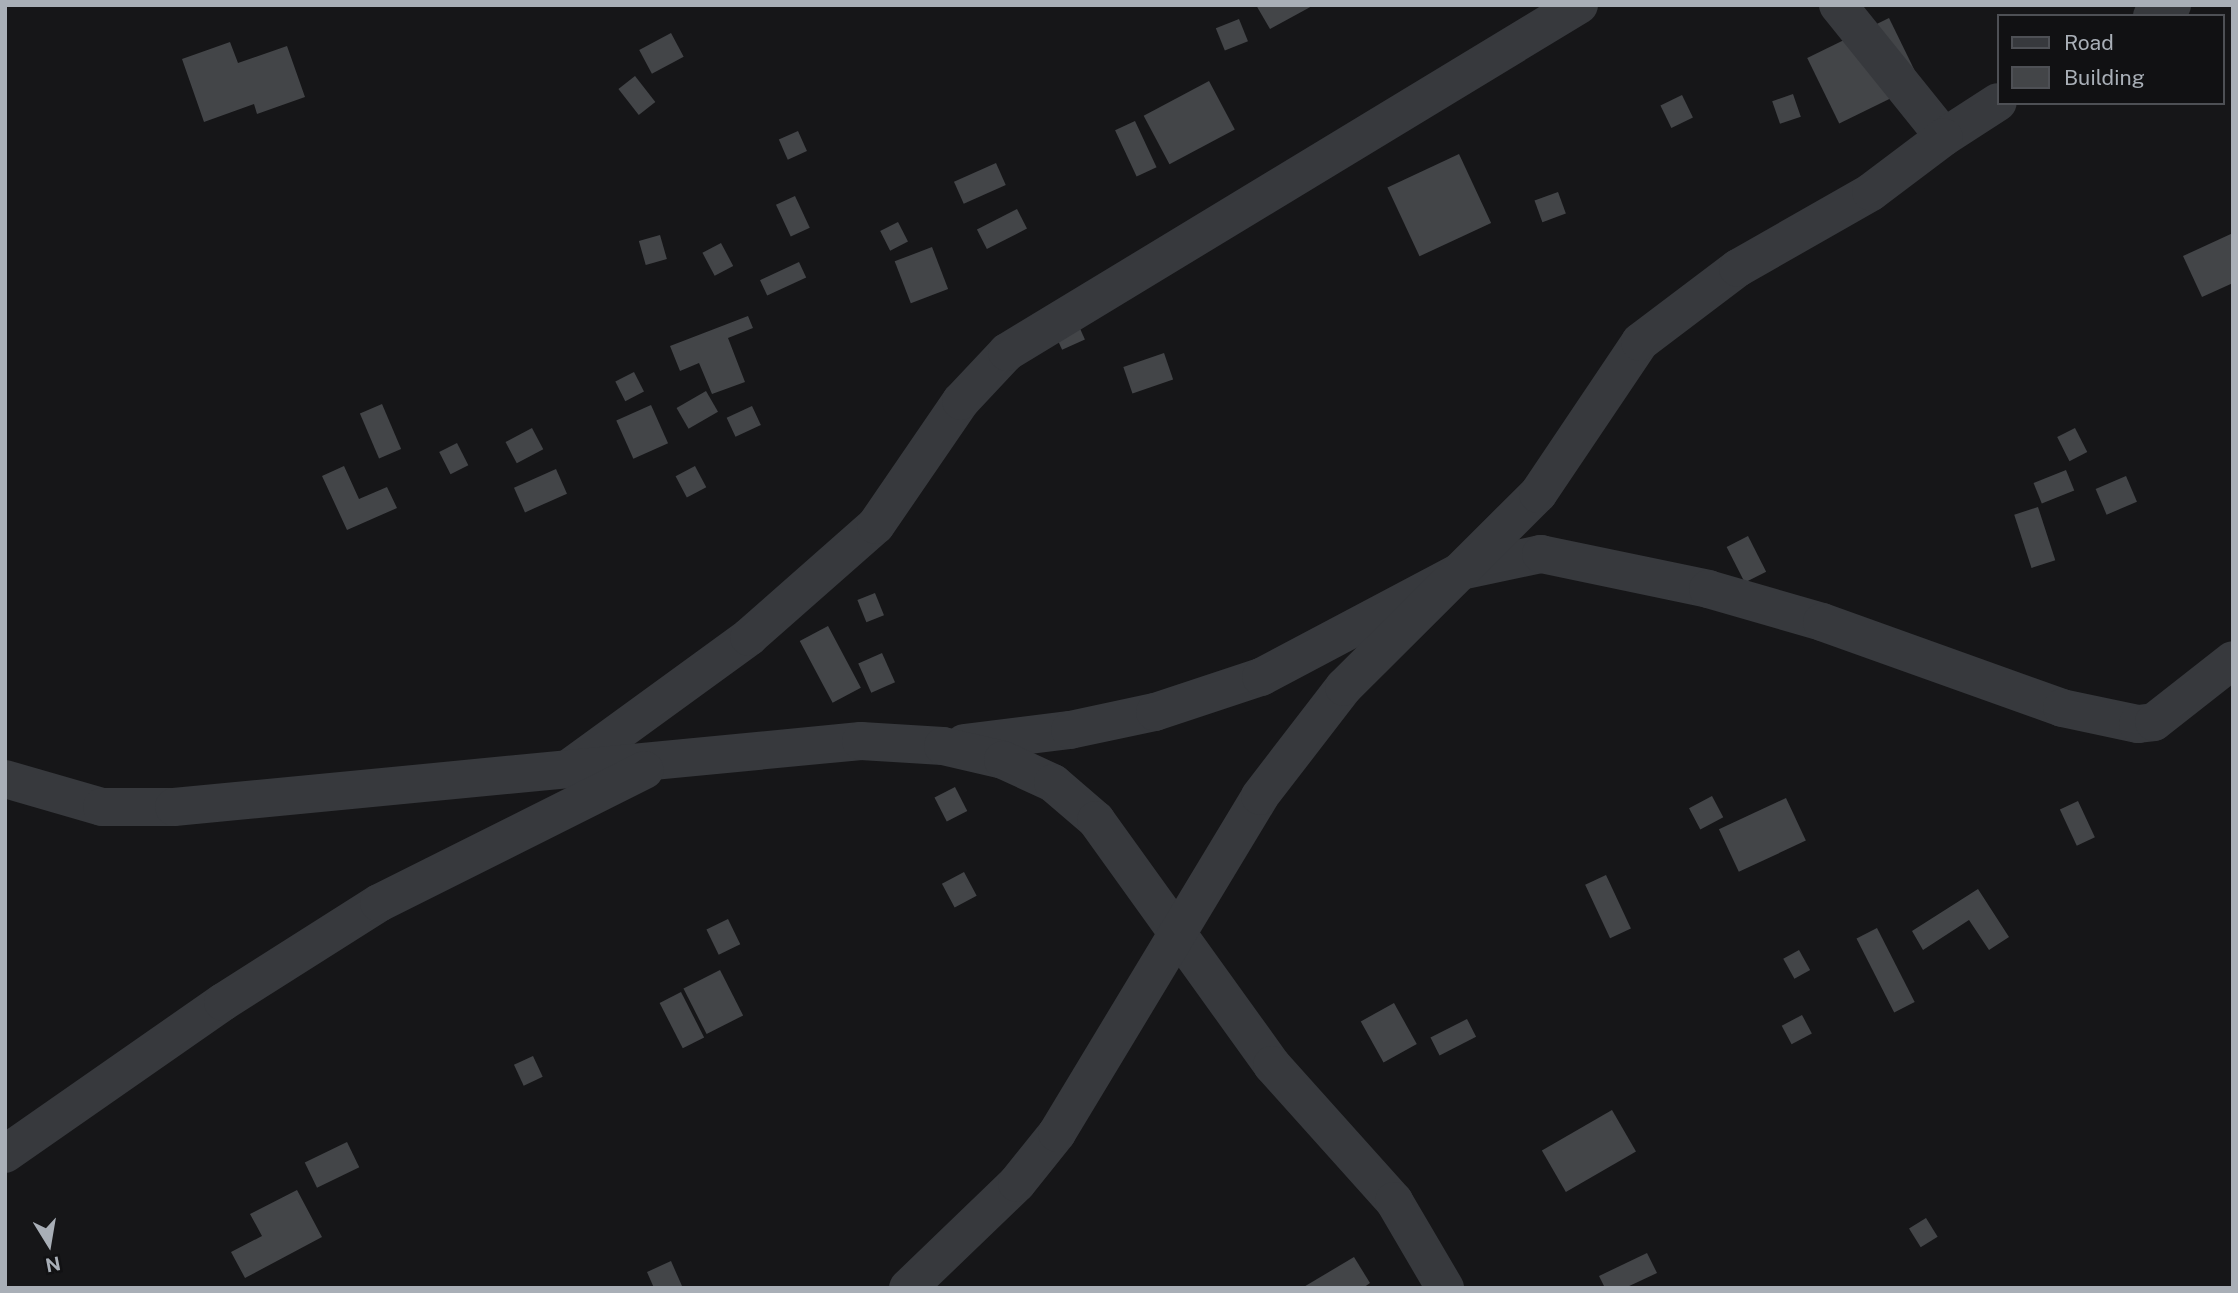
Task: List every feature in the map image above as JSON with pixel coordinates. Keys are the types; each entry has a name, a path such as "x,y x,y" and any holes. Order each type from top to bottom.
{"street":[{"path":"568,769 749,637 876,525 961,401 1007,352 1579,5"},
{"path":"1838,5 1944,137"},
{"path":"2156,14 2172,5"},
{"path":"908,1288 1017,1183 1057,1132 1259,796 1344,687 1538,494 1640,342 1738,268 1871,192 1944,137 1996,103"},
{"path":"943,746 1070,730 1154,712 1261,677 1461,571 1541,554 1600,563 1822,622 2062,708 2138,724 2154,722 2233,660"},
{"path":"5,779 40,793 102,807 174,807 860,741 943,746 1003,760 1053,783 1096,820 1272,1065 1394,1201 1445,1288"},
{"path":"5,1154 223,1002 379,903 666,760"}],"building":[{"path":"1256,5 1314,5 1270,29"},
{"path":"1889,18 1921,84 1839,124 1807,58"},
{"path":"1239,19 1248,41 1225,51 1216,28"},
{"path":"671,33 684,57 652,74 639,50"},
{"path":"230,42 238,63 287,46 305,97 257,114 254,104 204,122 182,59"},
{"path":"635,76 655,102 639,115 618,89"},
{"path":"1209,81 1235,130 1169,164 1144,116"},
{"path":"1793,94 1801,117 1780,124 1772,101"},
{"path":"1682,95 1693,117 1671,128 1660,106"},
{"path":"1135,121 1157,167 1137,177 1115,130"},
{"path":"798,131 807,151 788,160 779,140"},
{"path":"1459,154 1491,223 1420,256 1387,187"},
{"path":"996,163 1006,185 964,204 954,182"},
{"path":"1558,192 1566,214 1542,222 1535,201"},
{"path":"795,196 810,228 791,237 776,205"},
{"path":"1017,209 1027,229 987,249 977,229"},
{"path":"898,222 908,242 890,251 880,231"},
{"path":"2233,233 2233,283 2202,297 2183,256"},
{"path":"660,235 667,259 646,265 639,241"},
{"path":"721,243 733,266 715,276 702,253"},
{"path":"932,247 948,289 911,303 895,261"},
{"path":"799,262 806,277 767,296 760,280"},
{"path":"748,316 753,328 728,338 745,382 712,394 699,363 680,371 670,346"},
{"path":"1078,324 1085,340 1062,350 1055,334"},
{"path":"1164,353 1173,379 1132,393 1123,367"},
{"path":"634,372 644,392 625,401 615,382"},
{"path":"706,391 718,412 689,429 677,408"},
{"path":"382,404 401,449 379,458 360,413"},
{"path":"651,405 668,443 633,459 616,420"},
{"path":"752,406 761,425 735,437 727,418"},
{"path":"532,428 543,449 517,463 506,442"},
{"path":"2075,428 2087,452 2069,461 2057,437"},
{"path":"457,443 468,465 451,474 439,452"},
{"path":"344,466 359,499 387,487 397,508 347,530 322,476"},
{"path":"695,466 706,487 687,498 676,476"},
{"path":"556,469 567,494 525,512 514,488"},
{"path":"2066,470 2074,490 2042,504 2034,483"},
{"path":"2126,476 2137,502 2107,515 2096,489"},
{"path":"2038,507 2055,560 2032,568 2014,515"},
{"path":"1748,536 1766,572 1745,583 1727,547"},
{"path":"875,593 884,615 866,622 857,600"},
{"path":"828,626 861,688 833,703 800,641"},
{"path":"882,653 895,682 871,693 858,664"},
{"path":"955,787 967,811 947,821 935,797"},
{"path":"1712,796 1723,817 1700,829 1689,808"},
{"path":"1786,798 1806,841 1739,872 1719,829"},
{"path":"2078,801 2095,837 2077,846 2060,809"},
{"path":"964,872 977,896 955,908 942,884"},
{"path":"1606,875 1631,928 1610,938 1585,885"},
{"path":"1978,889 2009,937 1989,950 1969,920 1923,950 1912,931"},
{"path":"728,919 740,944 719,955 706,930"},
{"path":"1877,928 1915,1002 1894,1012 1857,938"},
{"path":"1799,950 1810,970 1794,979 1783,959"},
{"path":"720,970 743,1015 707,1034 683,989"},
{"path":"681,992 704,1037 683,1048 660,1003"},
{"path":"1394,1003 1417,1044 1384,1063 1361,1021"},
{"path":"1802,1015 1812,1034 1792,1044 1782,1026"},
{"path":"1467,1019 1476,1037 1440,1055 1430,1038"},
{"path":"533,1056 543,1077 524,1086 514,1065"},
{"path":"1612,1110 1636,1152 1566,1192 1542,1150"},
{"path":"347,1142 359,1167 317,1188 305,1163"},
{"path":"297,1190 322,1237 245,1278 231,1252 262,1236 250,1214"},
{"path":"1926,1218 1938,1237 1921,1247 1909,1229"},
{"path":"1647,1253 1657,1273 1625,1288 1605,1288 1599,1276"},
{"path":"1354,1257 1370,1283 1363,1288 1302,1288"},
{"path":"671,1261 682,1286 654,1288 647,1272"}]}
